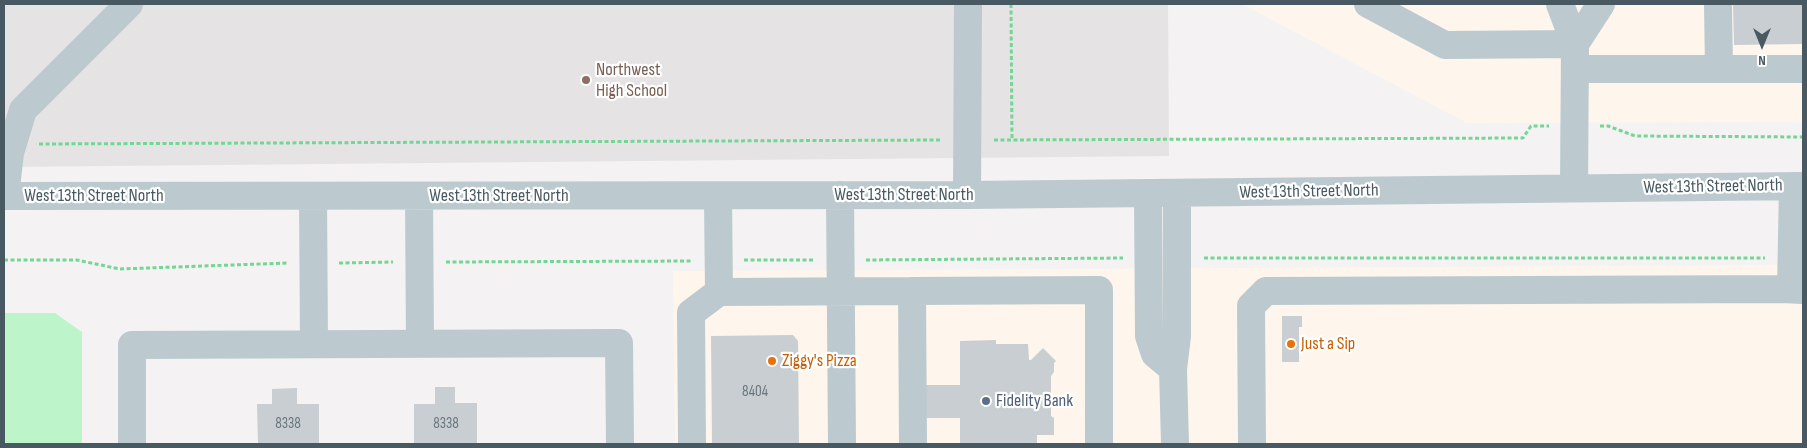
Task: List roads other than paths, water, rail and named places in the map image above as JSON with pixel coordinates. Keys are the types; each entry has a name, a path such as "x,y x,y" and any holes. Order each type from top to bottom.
{"street":[{"path":"5,196 12,145 23,110 129,4"},
{"path":"967,195 968,4"},
{"path":"1368,4 1391,10 1445,45 1719,69 1803,69"},
{"path":"1560,4 1575,56 1574,188"},
{"path":"1575,56 1601,4"},
{"path":"1718,4 1719,69"},
{"path":"1252,444 1251,306 1266,291 1797,289 1792,258 1798,186"},
{"name":"West 13th Street North","path":"5,196 967,195 1798,186"},
{"path":"1148,193 1149,336 1155,354 1173,369"},
{"path":"1175,444 1173,369 1177,336 1177,193"},
{"path":"840,195 842,444"},
{"path":"313,196 314,344"},
{"path":"419,196 420,344"},
{"path":"718,196 719,292"},
{"path":"692,444 691,313 719,292 1099,290 1099,444"},
{"path":"912,291 913,444"},
{"path":"132,444 132,345 619,343 620,444"}],"place":[{"name":"Northwest High School","path":"586,80"},
{"name":"Just a Sip","path":"1291,344"},
{"name":"Ziggy's Pizza","path":"772,361"},
{"name":"Fidelity Bank","path":"986,401"}]}
